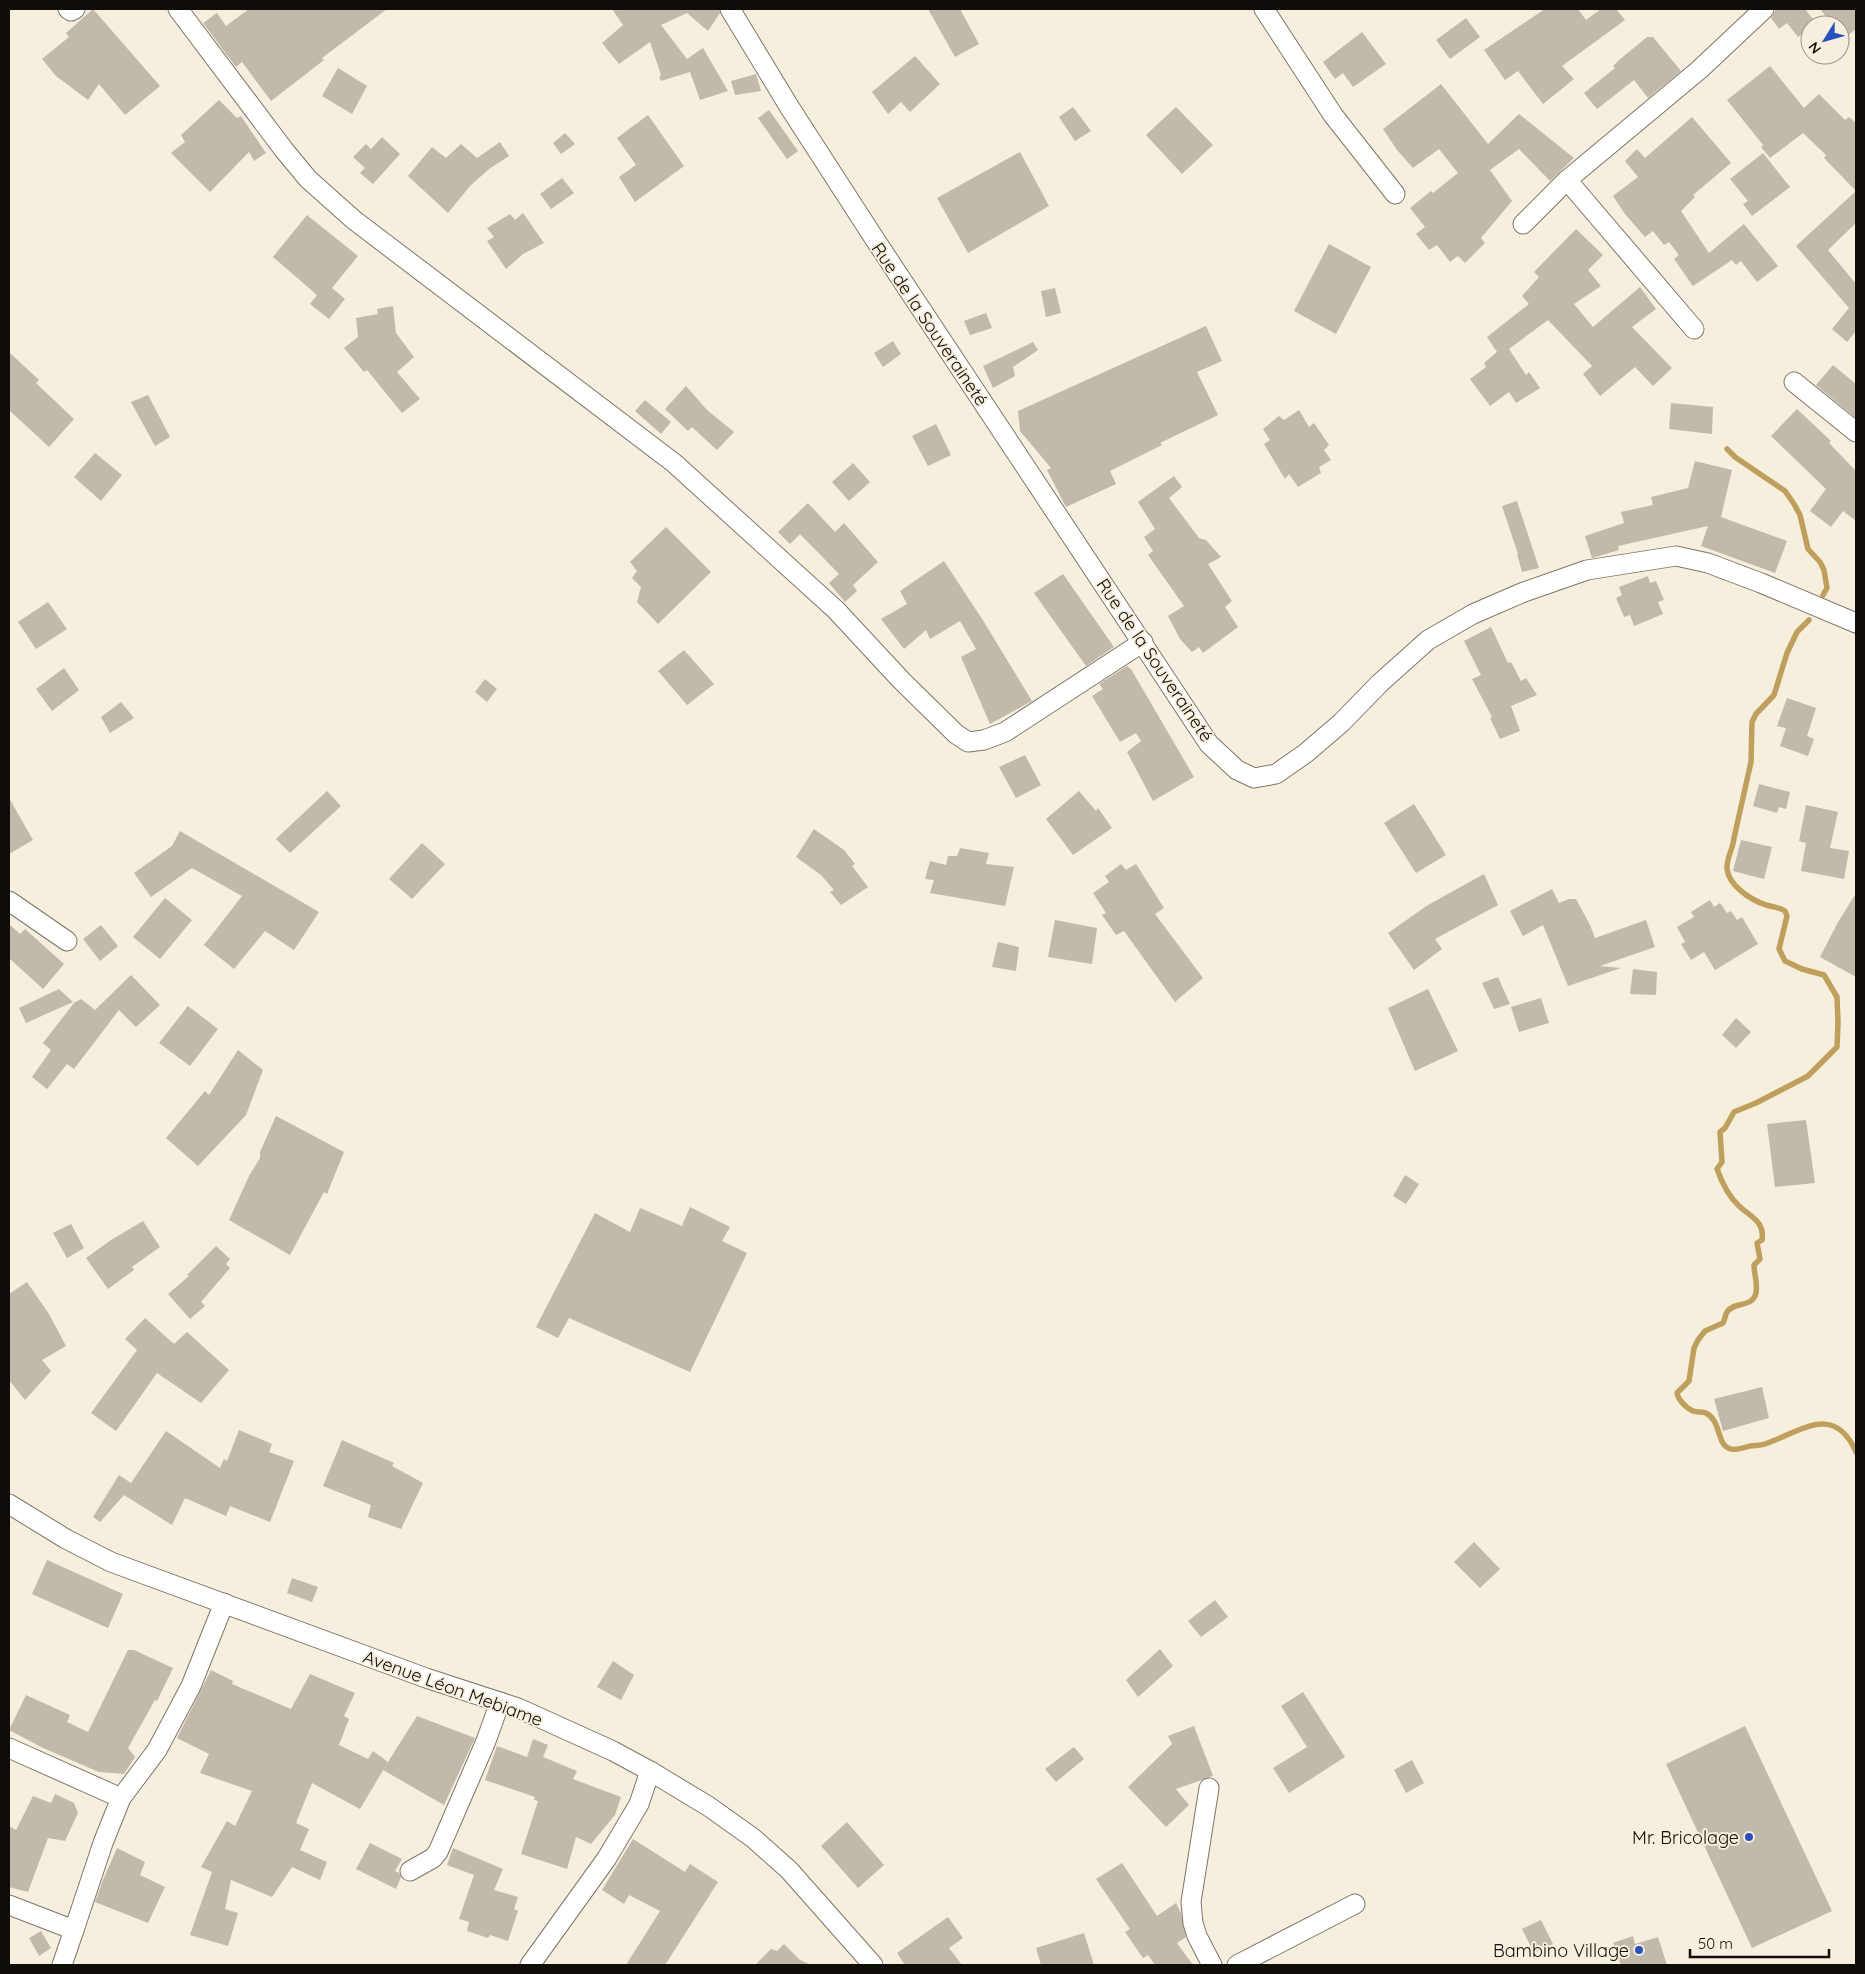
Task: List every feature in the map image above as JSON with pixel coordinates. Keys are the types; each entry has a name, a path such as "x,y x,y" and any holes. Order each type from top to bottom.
{"street":[{"path":"68,9 71,11 75,9"},
{"path":"178,9 249,106 308,179 354,220 674,463 836,610 900,680 956,734 968,742 984,740 1005,732 1143,642"},
{"name":"Rue de la Souveraineté","path":"730,9 874,238 1210,744 1237,770 1254,778 1276,774 1306,753 1428,640 1473,614 1524,592 1587,570 1676,556 1708,563 1856,623"},
{"path":"1264,9 1333,115 1395,194"},
{"path":"1522,224 1567,180 1699,70 1764,9"},
{"path":"1567,180 1694,329"},
{"path":"1794,382 1856,432"},
{"path":"9,901 67,941"},
{"name":"Avenue Léon Mebiame","path":"9,1504 66,1539 112,1562 426,1678 518,1708 613,1751 708,1806 753,1838 789,1870 873,1965"},
{"path":"62,1965 103,1843 122,1798 156,1750 190,1686 224,1603"},
{"path":"410,1871 433,1858 438,1852 486,1741 500,1702"},
{"path":"9,1748 122,1798"},
{"path":"530,1965 607,1858 639,1804 650,1771"},
{"path":"1208,1788 1191,1902 1193,1923 1197,1936 1212,1965"},
{"path":"1237,1965 1355,1904"},
{"path":"9,1905 74,1930"}],"building":[{"path":"93,9 160,86 125,115 99,84 88,100 56,76 42,59 69,37 66,33"},
{"path":"249,9 387,9 322,58 324,60 271,101 242,62 236,67 203,23 217,13 226,26"},
{"path":"612,9 719,9 720,13 708,31 687,13 661,25 687,59 703,48 728,91 700,100 690,72 661,81 659,77 661,75 650,42 619,64 602,43 623,25"},
{"path":"928,9 960,9 979,44 955,57"},
{"path":"1545,9 1578,9 1586,20 1601,9 1616,9 1625,20 1562,66 1574,79 1543,104 1518,71 1505,80 1484,50"},
{"path":"1776,9 1805,9 1810,15 1800,15 1800,36 1798,37 1787,23 1779,29 1771,18"},
{"path":"1820,9 1856,9 1856,29 1850,34 1850,15 1825,15"},
{"path":"1466,18 1480,37 1450,59 1436,40"},
{"path":"1362,32 1386,64 1353,87 1343,73 1335,79 1323,62"},
{"path":"1647,37 1653,37 1681,71 1648,98 1634,80 1597,109 1584,93 1615,68 1613,66 1619,60"},
{"path":"915,56 940,84 910,112 901,102 888,114 872,92"},
{"path":"1770,66 1804,108 1819,94 1845,120 1849,117 1856,123 1856,191 1824,158 1826,155 1803,133 1770,158 1761,147 1763,145 1727,100"},
{"path":"338,68 367,86 352,114 322,96"},
{"path":"756,74 761,91 735,95 731,81"},
{"path":"1441,84 1488,144 1519,114 1574,158 1550,181 1519,149 1490,170 1512,201 1481,238 1485,243 1465,263 1458,256 1450,262 1437,245 1429,250 1416,234 1425,227 1410,208 1458,173 1439,149 1413,168 1397,150 1383,129"},
{"path":"219,100 237,118 241,116 266,153 254,161 249,152 210,192 171,153 185,142 181,135"},
{"path":"1073,107 1091,131 1075,141 1059,117"},
{"path":"1176,107 1213,145 1182,174 1146,135"},
{"path":"769,110 798,151 787,159 758,118"},
{"path":"648,115 684,166 635,202 619,177 636,165 617,138"},
{"path":"1692,117 1731,163 1693,195 1695,197 1681,211 1709,253 1744,224 1778,266 1757,282 1741,261 1736,265 1732,260 1693,286 1674,259 1679,255 1669,242 1664,245 1653,231 1645,237 1625,214 1613,196 1638,177 1625,161 1637,149 1645,158"},
{"path":"565,133 575,144 561,154 553,143"},
{"path":"382,137 400,154 373,184 360,173 365,168 353,157 366,144 371,149"},
{"path":"500,142 509,156 489,169 470,186 448,213 408,176 432,147 446,158 461,144 477,158"},
{"path":"1020,152 1049,206 968,253 937,198"},
{"path":"1763,153 1790,187 1752,216 1743,204 1748,201 1730,179"},
{"path":"562,178 574,193 551,209 540,194"},
{"path":"1856,191 1856,223 1828,250 1856,284 1856,331 1847,342 1832,329 1849,308 1796,246"},
{"path":"523,213 544,243 523,254 506,269 487,241 494,237 487,228 510,214 515,220"},
{"path":"307,215 358,256 332,288 345,299 329,319 310,304 317,295 273,257"},
{"path":"1576,229 1603,255 1588,270 1601,286 1574,304 1593,327 1640,287 1656,309 1632,327 1672,368 1653,386 1635,367 1600,396 1583,374 1592,366 1548,320 1509,349 1526,375 1529,372 1540,388 1516,403 1509,392 1490,406 1470,379 1486,367 1484,363 1497,352 1487,337 1529,304 1522,296 1539,277 1534,272"},
{"path":"1329,244 1371,267 1336,334 1294,311"},
{"path":"1055,288 1061,313 1046,317 1041,291"},
{"path":"393,306 396,333 414,357 397,372 420,399 402,413 367,370 364,372 344,348 358,337 356,318 378,314 377,309"},
{"path":"986,313 992,328 970,335 964,321"},
{"path":"1206,326 1222,361 1197,372 1218,415 1160,443 1162,445 1110,471 1116,484 1066,507 1047,470 1051,468 1020,431 1018,411"},
{"path":"893,341 901,354 883,367 874,353"},
{"path":"1033,342 1038,350 1013,367 1015,376 993,388 983,366"},
{"path":"9,352 39,380 36,383 74,419 49,447 9,410"},
{"path":"1833,365 1856,384 1856,418 1816,385"},
{"path":"686,386 707,410 734,432 717,450 692,427 688,431 665,409"},
{"path":"148,395 170,437 155,446 131,402"},
{"path":"645,400 671,422 661,434 635,411"},
{"path":"1671,403 1713,407 1712,434 1669,429"},
{"path":"1797,409 1831,441 1829,443 1856,471 1856,521 1843,511 1831,527 1810,511 1826,489 1771,436"},
{"path":"1299,410 1309,427 1314,423 1329,445 1324,450 1331,460 1319,467 1321,473 1298,487 1289,474 1285,479 1264,444 1270,440 1263,429 1279,416 1284,420"},
{"path":"936,424 951,455 928,466 912,436"},
{"path":"95,453 122,475 101,501 74,477"},
{"path":"1695,461 1732,470 1721,517 1787,541 1775,573 1701,546 1708,526 1618,546 1619,550 1592,558 1585,536 1624,523 1621,512 1653,505 1651,497 1688,488"},
{"path":"853,463 870,482 849,501 832,482"},
{"path":"1174,476 1182,487 1169,498 1199,538 1206,540 1221,557 1208,564 1232,601 1225,607 1238,627 1203,653 1199,647 1192,652 1180,639 1168,616 1184,606 1148,555 1153,551 1144,537 1155,529 1138,502"},
{"path":"1517,501 1539,568 1522,572 1502,506"},
{"path":"808,503 835,532 844,523 878,562 853,585 857,591 845,602 829,583 839,574 800,534 790,544 778,532"},
{"path":"666,527 711,572 658,624 637,602 641,587 632,578 637,571 630,562"},
{"path":"944,561 1032,701 990,724 961,657 976,649 960,621 930,639 926,630 904,649 881,619 907,604 900,591"},
{"path":"1063,574 1114,647 1086,666 1034,593"},
{"path":"1648,576 1650,583 1656,581 1664,600 1658,602 1663,614 1634,626 1630,615 1624,617 1616,598 1622,595 1619,587"},
{"path":"48,602 67,629 36,649 18,622"},
{"path":"1491,627 1508,663 1511,662 1521,681 1526,678 1537,695 1511,706 1520,731 1500,739 1490,718 1492,717 1472,679 1481,675 1464,641"},
{"path":"684,650 714,684 687,705 658,671"},
{"path":"1127,666 1131,669 1194,777 1153,801 1127,752 1141,741 1136,733 1120,742 1092,696 1103,689 1099,684"},
{"path":"64,668 79,690 52,711 36,689"},
{"path":"485,679 497,689 487,702 475,692"},
{"path":"1787,698 1816,708 1807,736 1814,739 1808,756 1780,746 1786,728 1777,726"},
{"path":"121,702 134,718 110,733 101,717"},
{"path":"1025,755 1041,785 1016,798 999,767"},
{"path":"1759,784 1790,792 1786,809 1779,807 1777,813 1753,806"},
{"path":"327,791 341,806 290,853 276,839"},
{"path":"1079,791 1096,811 1098,808 1112,828 1073,855 1046,819"},
{"path":"9,798 33,840 9,854"},
{"path":"1414,804 1446,855 1416,873 1384,823"},
{"path":"1806,805 1838,812 1830,848 1849,851 1844,879 1801,871 1806,843 1799,841"},
{"path":"814,829 844,850 855,864 852,866 868,887 841,905 830,892 834,890 821,875 796,857"},
{"path":"180,831 319,912 294,950 265,931 234,969 204,945 242,896 192,868 151,897 134,873 172,846"},
{"path":"1741,840 1772,847 1764,879 1733,871"},
{"path":"422,843 445,864 412,899 389,879"},
{"path":"960,848 989,853 986,864 1014,867 1005,906 930,893 934,880 925,879 930,861 946,865 948,856 957,856"},
{"path":"1121,864 1126,870 1136,864 1164,908 1155,914 1203,978 1175,1002 1124,931 1116,935 1102,915 1106,913 1093,893 1109,882 1105,876"},
{"path":"1484,874 1498,905 1435,939 1442,949 1414,970 1388,933 1428,905"},
{"path":"1552,889 1559,903 1569,899 1576,899 1595,938 1646,920 1655,947 1600,966 1621,968 1568,986 1543,925 1523,936 1510,911"},
{"path":"1856,893 1856,977 1820,957"},
{"path":"165,898 192,920 160,959 133,937"},
{"path":"1710,900 1714,907 1720,903 1727,913 1731,911 1737,920 1742,917 1758,944 1715,970 1704,952 1691,960 1681,944 1685,942 1677,927 1694,917 1691,912"},
{"path":"1055,920 1097,928 1092,964 1048,957"},
{"path":"9,924 20,934 25,929 64,964 43,989 9,958"},
{"path":"101,925 118,946 100,961 83,939"},
{"path":"998,942 1019,947 1016,971 992,967"},
{"path":"1633,969 1657,972 1656,995 1630,994"},
{"path":"131,975 160,1005 136,1027 119,1010 74,1069 67,1064 47,1089 32,1077 51,1050 43,1043 74,1003 81,999 95,1010"},
{"path":"1498,977 1510,1004 1494,1009 1482,983"},
{"path":"59,989 73,1002 26,1023 19,1008"},
{"path":"1428,989 1458,1051 1415,1071 1388,1008"},
{"path":"1541,998 1549,1023 1519,1032 1511,1007"},
{"path":"188,1006 218,1029 190,1066 159,1043"},
{"path":"1736,1018 1751,1032 1736,1048 1722,1035"},
{"path":"238,1050 263,1070 246,1115 198,1166 166,1138 205,1091 209,1095"},
{"path":"276,1116 344,1152 327,1194 324,1192 290,1255 229,1220 249,1176 260,1158 260,1152"},
{"path":"1806,1120 1815,1183 1775,1187 1767,1124"},
{"path":"1405,1175 1419,1184 1406,1204 1393,1196"},
{"path":"690,1207 730,1227 722,1241 747,1253 690,1372 569,1318 558,1338 536,1327 595,1213 630,1232 640,1208 682,1226"},
{"path":"143,1221 160,1247 132,1267 134,1270 108,1289 86,1258"},
{"path":"71,1224 84,1248 67,1258 53,1233"},
{"path":"216,1246 230,1259 226,1264 230,1268 201,1302 205,1306 190,1319 168,1294 189,1276 187,1275"},
{"path":"27,1282 49,1314 66,1346 42,1360 51,1371 25,1400 9,1380 9,1294"},
{"path":"145,1318 174,1344 187,1332 229,1370 201,1403 157,1373 116,1431 91,1413 137,1350 125,1339"},
{"path":"1762,1387 1769,1418 1723,1431 1714,1399"},
{"path":"239,1430 272,1444 269,1452 294,1461 270,1522 230,1506 226,1516 185,1498 172,1525 124,1495 100,1522 93,1517 119,1475 131,1483 166,1431 220,1468 224,1459 227,1461"},
{"path":"342,1440 394,1463 392,1466 423,1483 401,1529 368,1517 371,1505 323,1486"},
{"path":"1474,1542 1500,1569 1480,1588 1454,1562"},
{"path":"47,1560 123,1594 108,1628 32,1594"},
{"path":"292,1578 318,1587 312,1602 287,1593"},
{"path":"1215,1600 1228,1617 1201,1637 1188,1621"},
{"path":"1160,1649 1173,1666 1138,1697 1126,1680"},
{"path":"128,1650 134,1650 173,1668 157,1701 155,1700 128,1748 135,1757 124,1774 99,1772 43,1748 9,1730 26,1695 70,1715 67,1722 88,1732"},
{"path":"613,1661 634,1675 621,1700 597,1687"},
{"path":"211,1670 233,1681 232,1684 291,1709 310,1674 355,1693 344,1716 349,1719 339,1745 368,1759 373,1751 388,1762 360,1809 312,1783 296,1823 309,1829 300,1850 327,1862 320,1880 292,1867 272,1897 231,1880 225,1909 238,1913 228,1946 190,1935 212,1872 201,1867 227,1821 235,1826 252,1791 200,1773 209,1754 177,1738"},
{"path":"1303,1692 1345,1757 1289,1793 1273,1768 1307,1747 1281,1706"},
{"path":"417,1716 475,1738 444,1805 383,1770"},
{"path":"1194,1726 1213,1776 1176,1789 1189,1805 1166,1827 1128,1787 1172,1744 1168,1736"},
{"name":"Mr. Bricolage","path":"1745,1726 1832,1911 1752,1948 1666,1764"},
{"path":"533,1739 548,1745 543,1757 577,1771 573,1779 621,1797 615,1815 591,1844 576,1837 567,1869 521,1854 538,1801 534,1800 535,1797 485,1780 497,1746 527,1757"},
{"path":"1074,1747 1084,1759 1056,1782 1045,1769"},
{"path":"1412,1760 1424,1783 1406,1793 1394,1770"},
{"path":"55,1794 74,1803 78,1813 65,1841 48,1838 28,1892 9,1887 9,1826 16,1830 33,1796 51,1803"},
{"path":"847,1822 884,1865 858,1888 821,1846"},
{"path":"633,1839 685,1872 690,1864 718,1882 665,1965 626,1965 660,1911 629,1895 624,1904 602,1890"},
{"path":"370,1843 402,1859 395,1871 401,1877 396,1889 356,1869"},
{"path":"117,1848 145,1862 140,1875 165,1887 148,1923 95,1902"},
{"path":"453,1848 503,1869 494,1890 518,1897 514,1909 518,1911 508,1941 490,1935 488,1938 467,1931 469,1922 459,1919 474,1875 447,1865"},
{"path":"1122,1863 1157,1916 1176,1903 1181,1913 1186,1937 1177,1943 1193,1965 1155,1965 1148,1955 1143,1958 1125,1932 1130,1929 1096,1879"},
{"path":"948,1917 963,1938 949,1948 962,1965 905,1965 897,1953"},
{"path":"1541,1920 1553,1944 1534,1953 1522,1929"},
{"path":"41,1931 51,1948 39,1956 29,1938"},
{"path":"1084,1933 1094,1965 1041,1965 1036,1948"},
{"name":"Bambino Village","path":"1633,1936 1635,1944 1658,1937 1667,1965 1621,1965 1613,1943"},
{"path":"784,1944 800,1960 811,1965 755,1965 771,1949 777,1951"}],"waterway":[{"path":"1727,449 1735,457 1785,491 1794,504 1800,515 1808,549 1820,562 1824,570 1827,588 1823,595"},
{"path":"1809,620 1797,632 1787,653 1774,695 1756,714 1752,722 1751,762 1727,869 1736,887 1748,896 1760,903 1785,911 1787,916 1779,949 1785,961 1802,969 1824,975 1837,997 1837,1047 1808,1076 1756,1103 1734,1112 1725,1128 1720,1132 1722,1162 1717,1169 1721,1179 1732,1198 1756,1220 1761,1229 1762,1240 1757,1243 1760,1259 1754,1265 1756,1293 1751,1301 1730,1309 1726,1313 1723,1323 1705,1331 1694,1348 1689,1381 1677,1393 1680,1400 1689,1409 1706,1413 1711,1417 1715,1422 1723,1443 1731,1449 1763,1445 1803,1428 1827,1424 1837,1428 1847,1437 1856,1452"}],"place":[{"name":"Mr. Bricolage","path":"1749,1837"},
{"name":"Bambino Village","path":"1639,1950"}]}
